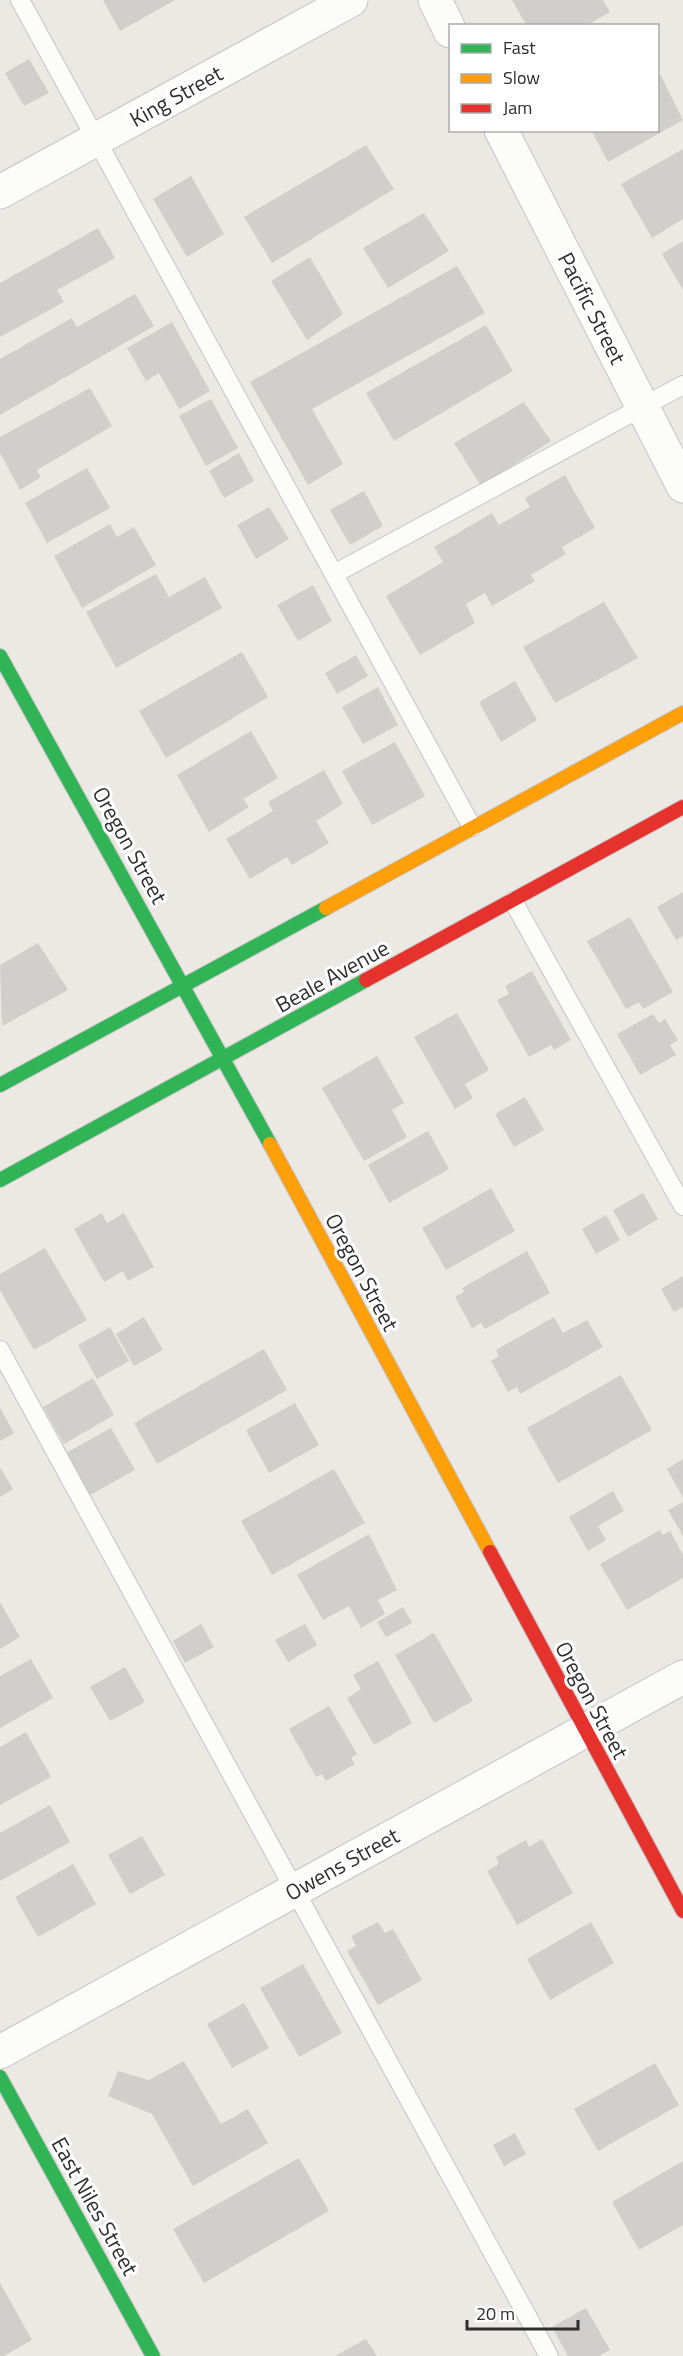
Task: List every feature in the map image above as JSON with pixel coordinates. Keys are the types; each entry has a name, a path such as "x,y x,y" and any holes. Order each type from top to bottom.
{"main road":[{"name":"Oregon Street","path":"0,656 184,985 683,1911"},
{"path":"0,1085 683,713"},
{"name":"Beale Avenue","path":"0,1180 683,807"},
{"name":"East Niles Street","path":"0,2077 153,2356"}],"street":[{"name":"King Street","path":"0,192 351,0"},
{"path":"435,0 449,29"},
{"name":"Pacific Street","path":"502,132 683,486"},
{"name":"Owens Street","path":"0,2052 683,1677"}],"lane":[{"path":"20,0 472,828"},
{"path":"334,574 683,385"},
{"path":"513,901 683,1206"},
{"path":"0,1350 549,2356"}],"building":[{"path":"103,0 175,0 120,31"},
{"path":"512,0 603,0 610,12 589,24 526,24"},
{"path":"29,59 49,93 24,106 5,73"},
{"path":"659,74 683,120 608,162 592,132 659,132"},
{"path":"366,145 394,189 272,263 244,217"},
{"path":"683,149 683,219 652,238 621,184"},
{"path":"191,176 224,234 187,257 153,199"},
{"path":"424,213 449,251 388,288 363,248"},
{"path":"98,228 115,258 57,290 64,302 0,337 0,283"},
{"path":"683,241 683,290 662,254"},
{"path":"310,257 343,314 307,340 271,281"},
{"path":"457,266 485,313 312,409 343,464 308,485 250,382"},
{"path":"135,294 154,326 0,415 0,359 72,318 77,327"},
{"path":"172,322 210,391 179,409 159,373 146,381 127,348"},
{"path":"486,325 513,371 394,441 366,393"},
{"path":"90,388 112,426 37,470 41,477 20,490 0,453 0,437"},
{"path":"211,399 238,448 206,466 179,416"},
{"path":"524,402 551,441 481,486 454,443"},
{"path":"239,453 254,481 224,498 209,471"},
{"path":"87,468 110,508 47,543 25,503"},
{"path":"565,475 595,528 562,547 566,554 531,575 535,581 492,606 485,593 466,604 475,623 420,655 386,596 443,562 434,547 492,513 499,525 530,507 525,498"},
{"path":"364,491 383,526 350,545 330,510"},
{"path":"269,507 289,539 256,559 237,525"},
{"path":"110,524 117,537 134,527 156,565 82,608 54,556"},
{"path":"156,574 169,597 205,577 222,608 116,668 86,612"},
{"path":"313,585 332,621 298,641 277,605"},
{"path":"604,602 638,658 555,703 523,647"},
{"path":"242,652 268,697 166,758 139,711"},
{"path":"356,655 368,676 337,694 325,673"},
{"path":"515,681 537,720 501,742 479,702"},
{"path":"378,687 398,725 363,744 342,707"},
{"path":"251,731 278,778 243,799 249,807 209,832 177,775"},
{"path":"395,742 425,796 372,825 342,771"},
{"path":"324,770 343,804 316,821 329,843 292,865 287,857 250,879 226,839 273,811 268,802"},
{"path":"683,892 683,936 676,940 657,907"},
{"path":"630,917 673,992 643,1009 639,1002 626,1009 587,941"},
{"path":"38,943 68,990 2,1026 0,965"},
{"path":"532,971 571,1040 554,1050 551,1045 529,1057 497,1000 509,994 505,986"},
{"path":"457,1013 489,1070 465,1084 473,1098 455,1109 414,1037"},
{"path":"653,1014 659,1023 665,1019 678,1040 670,1045 676,1055 640,1075 617,1034"},
{"path":"377,1056 404,1103 392,1110 407,1137 364,1161 322,1088"},
{"path":"525,1097 544,1130 514,1147 495,1114"},
{"path":"428,1131 449,1169 389,1203 368,1165"},
{"path":"491,1188 515,1231 446,1270 422,1228"},
{"path":"643,1193 658,1219 628,1237 613,1210"},
{"path":"102,1213 107,1223 124,1213 154,1267 128,1281 123,1271 104,1282 74,1229"},
{"path":"606,1215 620,1240 596,1254 582,1229"},
{"path":"45,1248 87,1320 34,1350 0,1290 0,1274"},
{"path":"527,1251 550,1293 485,1329 481,1323 472,1328 455,1297 464,1292 462,1288"},
{"path":"683,1276 683,1307 674,1312 661,1289"},
{"path":"144,1317 163,1350 134,1366 116,1334"},
{"path":"554,1317 563,1333 587,1320 603,1347 520,1394 517,1387 508,1392 491,1361 499,1356 496,1350"},
{"path":"110,1327 129,1361 97,1379 78,1345"},
{"path":"264,1349 287,1390 157,1464 134,1423"},
{"path":"621,1375 652,1430 558,1483 527,1428"},
{"path":"93,1378 114,1415 64,1444 43,1407"},
{"path":"295,1403 319,1445 269,1473 246,1430"},
{"path":"0,1408 14,1433 0,1441"},
{"path":"111,1428 135,1470 90,1495 66,1453"},
{"path":"683,1459 683,1498 667,1469"},
{"path":"0,1467 13,1489 0,1497"},
{"path":"334,1469 365,1523 272,1575 241,1521"},
{"path":"613,1491 624,1511 598,1526 606,1540 588,1551 569,1517"},
{"path":"683,1502 683,1536 668,1510"},
{"path":"660,1530 663,1535 670,1531 683,1555 683,1578 627,1610 600,1564"},
{"path":"369,1534 397,1590 378,1600 385,1614 361,1628 349,1606 323,1620 297,1575"},
{"path":"0,1602 20,1637 0,1649"},
{"path":"403,1607 412,1623 386,1637 377,1622"},
{"path":"201,1624 214,1647 185,1663 173,1641"},
{"path":"305,1624 317,1645 288,1662 275,1640"},
{"path":"434,1633 473,1701 434,1723 395,1655"},
{"path":"31,1659 53,1698 0,1728 0,1676"},
{"path":"378,1661 412,1723 374,1745 347,1698 361,1689 353,1675"},
{"path":"125,1667 145,1702 110,1721 90,1687"},
{"path":"329,1706 357,1754 351,1758 355,1764 326,1781 322,1774 316,1777 289,1729"},
{"path":"26,1732 51,1777 0,1805 0,1747"},
{"path":"50,1805 70,1842 0,1881 0,1833"},
{"path":"142,1836 165,1875 130,1894 108,1855"},
{"path":"542,1839 573,1893 517,1925 487,1871 499,1864 496,1857 526,1840 529,1847"},
{"path":"73,1864 96,1904 38,1937 15,1897"},
{"path":"378,1922 385,1933 393,1929 422,1980 378,2005 347,1951 356,1946 351,1936"},
{"path":"591,1922 614,1963 550,2000 527,1959"},
{"path":"303,1964 342,2033 299,2057 260,1988"},
{"path":"244,2003 269,2048 232,2068 207,2024"},
{"path":"184,2061 221,2124 248,2109 268,2143 193,2186 152,2114 108,2096 118,2071 149,2080"},
{"path":"655,2063 679,2105 598,2151 574,2109"},
{"path":"515,2133 526,2154 504,2166 493,2145"},
{"path":"299,2158 329,2211 204,2283 173,2229"},
{"path":"683,2161 683,2225 639,2250 612,2202"},
{"path":"0,2283 32,2340 4,2356 0,2356"},
{"path":"586,2308 610,2350 599,2356 568,2356 552,2327"},
{"path":"366,2339 377,2356 335,2356"}],"traffic: fast":[{"path":"0,656 270,1144"},
{"path":"0,1085 326,908"},
{"path":"0,1180 366,980"},
{"path":"0,2077 153,2356"}],"traffic: slow":[{"path":"326,908 683,713"},
{"path":"270,1144 490,1552"}],"traffic: jam":[{"path":"366,980 683,807"},
{"path":"490,1552 683,1911"}]}
